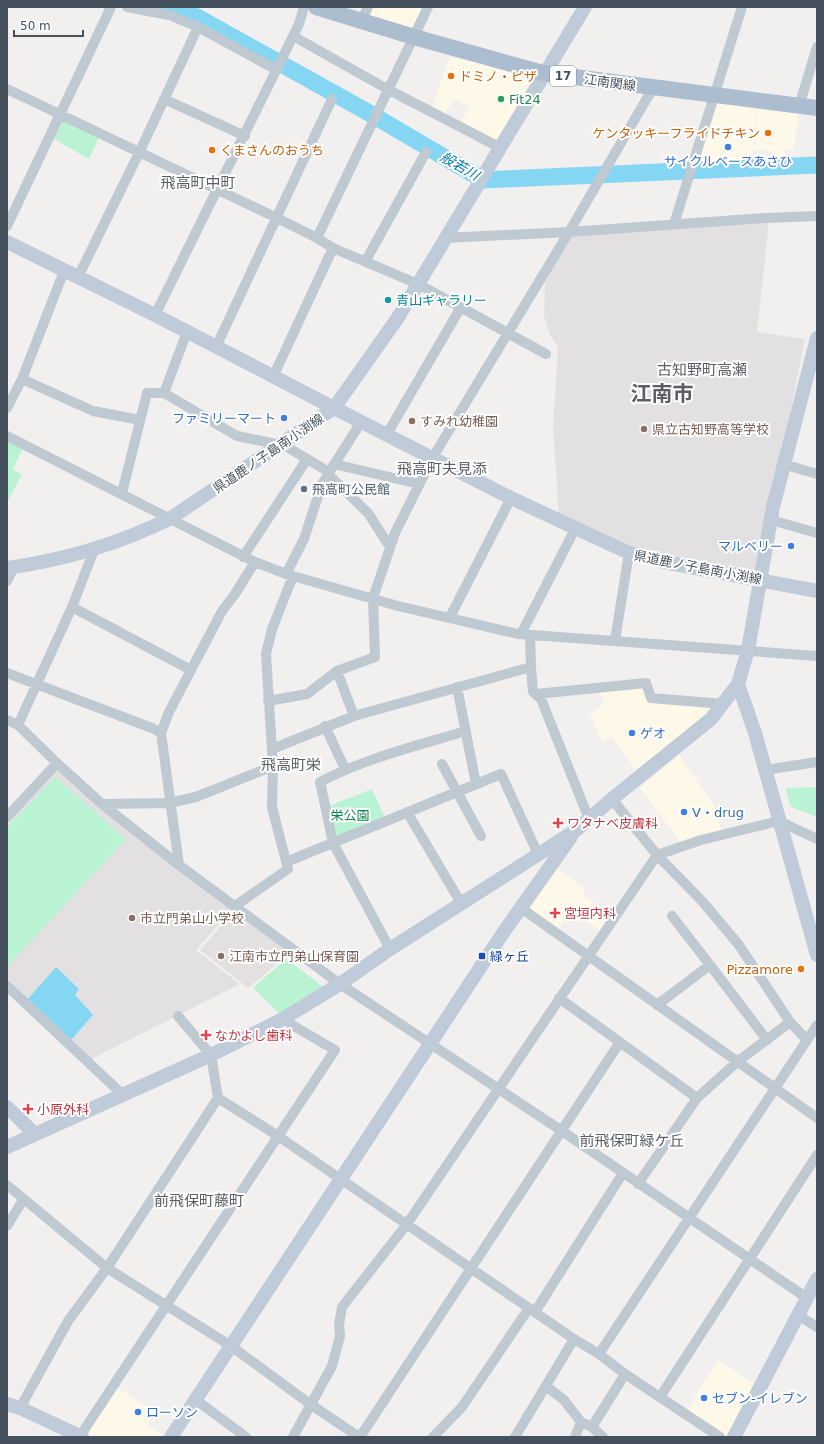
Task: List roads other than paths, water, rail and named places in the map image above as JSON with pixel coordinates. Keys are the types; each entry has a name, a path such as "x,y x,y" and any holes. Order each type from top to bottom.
{"main road":[{"name":"江南関線","path":"316,7 365,14 414,37 544,74 817,108"}],"street":[{"path":"7,226 111,7"},
{"path":"127,7 169,15 198,27 277,70"},
{"path":"155,315 277,70 293,36 304,7"},
{"path":"317,238 428,7"},
{"path":"7,242 155,315 334,408 397,319 444,238 584,7"},
{"path":"674,224 742,7"},
{"path":"78,277 139,153 198,27"},
{"path":"293,36 389,90 500,147"},
{"path":"799,106 817,47"},
{"path":"268,700 306,694 337,671 375,657 372,598 390,547 419,484 433,457 569,232 653,88"},
{"path":"8,93 60,114 276,217 333,248 418,284 546,354"},
{"path":"164,99 245,136"},
{"path":"216,347 332,99"},
{"path":"365,262 426,152"},
{"path":"444,238 569,232 674,224 817,216"},
{"path":"273,377 333,248"},
{"path":"7,408 22,379 64,271"},
{"path":"387,434 461,307"},
{"path":"164,393 186,332"},
{"path":"7,1147 211,1055 284,1018 340,984 461,903 575,831 612,799 699,730 723,704 738,684 748,650 771,520 783,464 816,344"},
{"path":"22,379 93,411 140,420"},
{"path":"122,493 147,393 164,393 237,436 282,444 307,459 330,470 419,484"},
{"name":"県道鹿ノ子島南小渕線","path":"10,568 94,550 148,529 171,518 334,408 511,498 629,554 817,591"},
{"path":"235,906 288,869 272,807 274,766 268,700 266,654 272,628 322,484 361,422"},
{"path":"7,436 171,518 243,557 290,575 398,606 525,634 817,656"},
{"path":"243,557 307,459"},
{"path":"783,464 817,474"},
{"path":"330,470 368,513 390,547"},
{"path":"450,617 511,498"},
{"path":"771,520 817,533"},
{"path":"575,529 525,634 531,667 533,692 541,699 590,819"},
{"path":"18,725 72,607 94,550"},
{"path":"614,640 629,554"},
{"path":"179,865 169,803 161,733 191,670 222,611 255,562"},
{"path":"7,581 10,568"},
{"path":"72,607 191,670"},
{"path":"272,749 325,726 354,716 457,686 531,667"},
{"path":"337,671 354,716"},
{"path":"7,673 152,728 161,733"},
{"path":"536,694 646,683 651,698 723,704"},
{"path":"738,684 815,935 817,955"},
{"path":"457,686 476,784"},
{"path":"7,720 18,725 102,804 179,865 340,984 562,1131 807,1298"},
{"path":"325,726 344,769"},
{"path":"390,950 333,843 320,782 344,769 466,731"},
{"path":"765,770 817,762"},
{"path":"7,817 57,763"},
{"path":"442,764 481,836"},
{"path":"102,804 169,803 196,797 274,766"},
{"path":"286,862 501,774 538,854"},
{"path":"612,799 657,855 702,901 739,945 790,1022 807,1040"},
{"path":"408,812 461,903"},
{"path":"293,1437 332,1366 340,1336 339,1325 342,1307 407,1224 657,855 701,840 779,821 817,839"},
{"path":"171,1437 430,1044 521,908 575,831"},
{"path":"521,908 817,1118"},
{"path":"672,916 767,1040"},
{"path":"657,1005 710,965"},
{"path":"7,986 122,1094"},
{"path":"559,998 697,1098"},
{"path":"178,1016 211,1055 218,1098 107,1268 68,1321 13,1406 75,1435 166,1305 279,1137 335,1050 292,1025 284,1018"},
{"path":"638,1184 697,1098 737,1062 790,1022"},
{"path":"599,1354 688,1217 776,1089 817,1025"},
{"path":"7,1185 23,1200 107,1268 231,1346 310,1404 360,1437 470,1267 620,1042"},
{"path":"218,1098 279,1137 574,1339 599,1354 625,1374 720,1437"},
{"path":"7,1107 34,1134"},
{"path":"660,1397 817,1155"},
{"path":"433,1437 462,1407 532,1310 623,1173"},
{"path":"7,1226 23,1200"},
{"path":"734,1437 817,1279"},
{"path":"798,1315 817,1327"},
{"path":"515,1437 574,1339"},
{"path":"592,1427 625,1374"},
{"path":"546,1386 564,1400 581,1422 592,1427 603,1437"},
{"path":"196,1400 246,1437"},
{"path":"575,1437 581,1422"}],"water":[{"path":"56,967 79,989 75,995 93,1015 71,1040 27,1000"}],"waterway":[{"name":"般若川","path":"163,7 197,17 371,114 483,180 817,165"}],"place":[{"name":"ドミノ・ピザ","path":"451,76"},
{"name":"Fit24","path":"501,99"},
{"name":"ケンタッキーフライドチキン","path":"768,133"},
{"name":"サイクルベースあさひ","path":"728,147"},
{"name":"くまさんのおうち","path":"212,150"},
{"name":"青山ギャラリー","path":"388,300"},
{"name":"ファミリーマート","path":"284,418"},
{"name":"すみれ幼稚園","path":"412,421"},
{"name":"県立古知野高等学校","path":"644,429"},
{"name":"飛高町公民館","path":"304,489"},
{"name":"マルベリー","path":"791,546"},
{"name":"ゲオ","path":"632,733"},
{"name":"V・drug","path":"684,812"},
{"name":"ワタナベ皮膚科","path":"558,823"},
{"name":"宮垣内科","path":"555,913"},
{"name":"市立門弟山小学校","path":"132,918"},
{"name":"江南市立門弟山保育園","path":"221,956"},
{"name":"緑ヶ丘","path":"482,956"},
{"name":"Pizzamore","path":"801,969"},
{"name":"なかよし歯科","path":"206,1035"},
{"name":"小原外科","path":"28,1109"},
{"name":"セブン-イレブン","path":"704,1398"},
{"name":"ローソン","path":"138,1412"}],"district":[{"name":"飛高町中町","path":"198,183"},
{"name":"古知野町高瀬","path":"702,370"},
{"name":"江南市","path":"662,394"},
{"name":"飛高町夫見添","path":"442,469"},
{"name":"飛高町栄","path":"291,765"},
{"name":"前飛保町緑ケ丘","path":"632,1141"},
{"name":"前飛保町藤町","path":"199,1201"}],"park label":[{"name":"栄公園","path":"350,815"}]}
